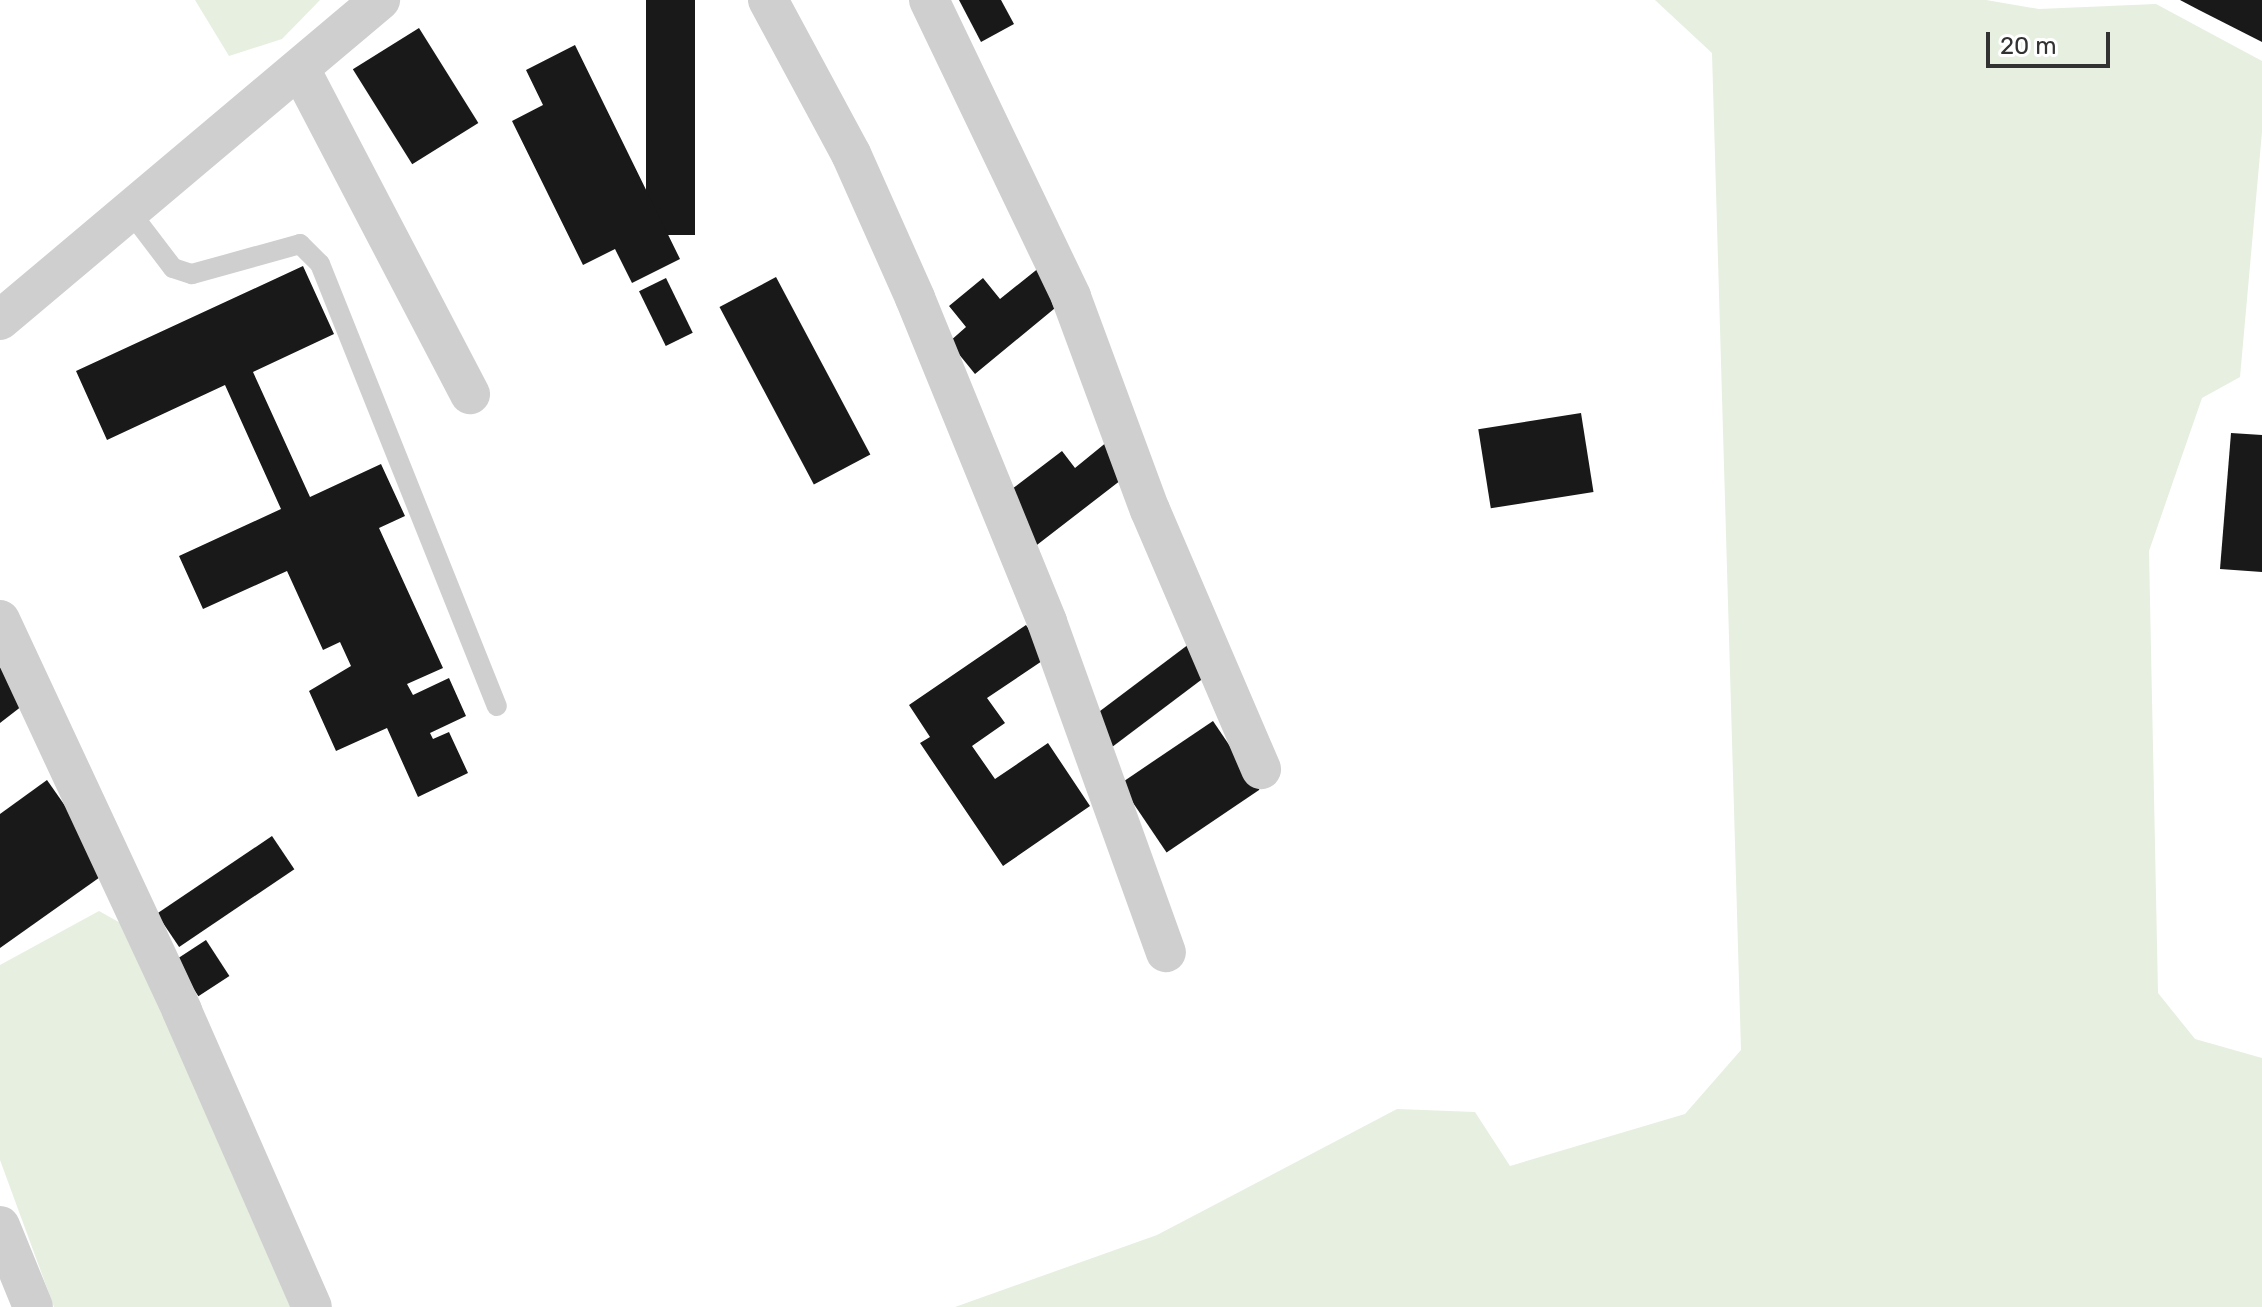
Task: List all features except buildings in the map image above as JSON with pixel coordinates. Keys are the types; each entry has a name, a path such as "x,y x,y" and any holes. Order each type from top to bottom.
{"street":[{"path":"0,320 128,209 380,0"},
{"path":"768,0 851,154 915,298 1047,622 1166,952"},
{"path":"929,0 1071,297 1150,510 1261,769"},
{"path":"300,69 470,394"},
{"path":"0,620 182,1011 312,1307"},
{"path":"0,1226 33,1307"}],"lane":[{"path":"128,209 173,268 192,274 300,244 320,264 497,706"}],"green space":[{"path":"195,0 320,0 282,39 229,56"},
{"path":"1655,0 1986,0 2039,9 2156,4 2262,61 2262,132 2240,377 2202,398 2149,551 2158,993 2195,1039 2262,1058 2262,1307 955,1307 1157,1235 1397,1109 1475,1112 1510,1166 1685,1114 1741,1050 1712,53"},
{"path":"99,911 124,925 296,1307 54,1307 0,1160 0,965"}]}
